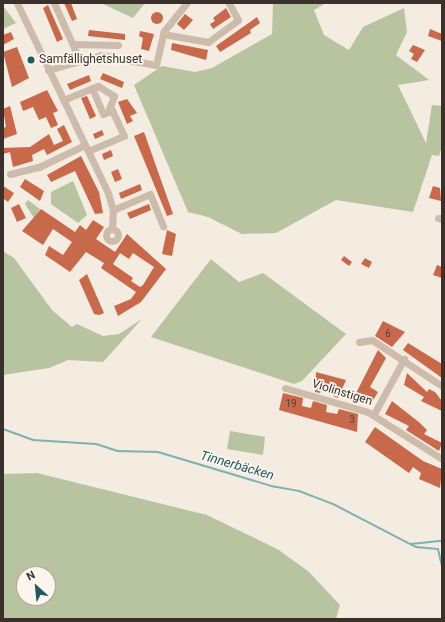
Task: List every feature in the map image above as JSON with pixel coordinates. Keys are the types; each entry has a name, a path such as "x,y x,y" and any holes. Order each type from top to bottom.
{"street":[{"path":"16,3 87,148 113,210 112,229"},
{"path":"54,3 79,58"},
{"path":"48,70 79,58 107,55 156,65 163,34 187,3"},
{"path":"163,34 208,42 238,20 229,3"},
{"path":"73,44 118,46"},
{"path":"63,100 92,88 98,86 112,92 110,106 103,114 92,88"},
{"path":"10,174 39,167 87,148 124,136 110,106"},
{"path":"113,210 150,194 163,226"},
{"path":"359,342 372,340 404,358 442,386"},
{"name":"Violinstigen","path":"285,388 374,414 404,358"},
{"path":"374,414 442,459"}],"green space":[{"path":"101,3 145,3 133,18"},
{"path":"273,3 326,3 314,10 324,35 349,50 363,27 404,8 407,32 396,55 429,80 398,85 426,143 432,105 442,106 442,147 439,156 432,155 413,212 336,200 276,233 242,234 208,217 188,212 134,85 162,66 195,72 212,68 272,34"},
{"path":"3,6 16,23 3,29"},
{"path":"73,181 87,215 78,223 51,204 51,192"},
{"path":"28,200 40,209 34,218 25,204"},
{"path":"3,251 14,258 52,310 72,327 77,324 103,336 119,334 142,319 103,362 68,360 49,368 3,375"},
{"path":"211,259 239,282 263,273 346,334 302,381 294,384 151,337"},
{"path":"230,431 265,437 263,455 227,449"},
{"path":"37,473 207,515 279,550 309,572 340,605 336,619 3,619 3,474"}],"building":[{"path":"64,3 71,3 77,19 72,21"},
{"path":"48,5 63,39 57,42 43,8"},
{"path":"226,8 231,17 213,29 210,24 215,21 213,18"},
{"path":"157,12 161,14 163,18 161,22 157,24 153,22 151,18 153,14"},
{"path":"185,14 193,20 184,30 177,24"},
{"path":"257,17 260,23 250,30 251,33 220,52 216,46"},
{"path":"430,29 442,34 442,41 428,36"},
{"path":"89,30 125,34 125,40 88,36"},
{"path":"140,31 154,34 149,51 141,49 143,38 139,36"},
{"path":"11,32 14,39 3,45 3,35"},
{"path":"172,43 208,50 206,60 171,50"},
{"path":"413,45 425,50 417,62 411,59 414,54 409,51"},
{"path":"17,47 29,78 12,87 3,52"},
{"path":"103,73 124,82 122,88 100,79"},
{"path":"89,75 91,81 70,90 67,84"},
{"path":"47,90 58,111 53,113 58,125 51,128 46,117 39,120 33,107 23,111 20,102"},
{"path":"87,96 96,116 90,119 81,98"},
{"path":"127,99 137,113 130,116 133,121 127,124 118,102"},
{"path":"10,106 17,134 3,139 3,128 6,127 3,109"},
{"path":"64,125 72,142 47,155 44,149 32,155 33,161 13,167 10,152 3,154 3,148 30,147 49,134 54,145 63,141 57,129"},
{"path":"102,130 104,135 95,139 93,134"},
{"path":"144,132 173,214 167,216 134,136"},
{"path":"111,150 113,156 104,160 102,154"},
{"path":"81,156 99,192 103,213 95,214 75,171 51,182 47,175"},
{"path":"118,169 122,179 115,182 111,172"},
{"path":"25,179 44,191 40,201 20,187"},
{"path":"140,184 142,190 121,199 119,193"},
{"path":"3,186 14,193 8,202 3,198"},
{"path":"433,186 440,188 441,201 429,198"},
{"path":"19,204 26,218 17,222 11,208"},
{"path":"149,204 151,210 130,219 127,213"},
{"path":"41,209 75,232 80,225 86,230 93,220 104,227 96,239 115,252 127,234 166,269 141,302 118,316 114,306 131,299 136,292 101,268 104,263 86,252 70,272 45,255 49,246 63,255 72,242 53,229 43,245 22,231","holes":["120,253 129,259 133,253 154,267 143,285 140,287 131,281 133,278 113,264"]},
{"path":"167,230 176,234 172,256 162,254"},
{"path":"344,256 352,262 349,266 341,260"},
{"path":"365,258 372,262 369,268 361,264"},
{"path":"437,265 442,267 442,278 433,275"},
{"path":"87,274 104,313 99,315 94,314 79,280"},
{"path":"383,321 405,332 392,347 375,336"},
{"path":"408,343 442,364 442,378 403,350"},
{"path":"378,350 386,358 370,387 378,392 371,404 364,400 361,403 353,399"},
{"path":"316,372 346,380 338,398 333,396 333,387 324,384 320,393 315,392"},
{"path":"407,373 427,392 429,389 435,392 442,401 442,411 421,401 424,397 404,385"},
{"path":"283,393 303,398 302,406 311,408 313,401 327,405 326,412 337,414 339,409 358,414 357,432 279,410"},
{"path":"392,401 427,430 424,434 442,443 439,451 406,430 409,426 385,414"},
{"path":"375,427 423,461 442,469 440,488 419,479 421,473 413,467 409,473 365,442"}],"waterway":[{"name":"Tinnerbäcken","path":"3,429 33,440 96,444 117,451 158,452 271,486 299,491 333,504 416,547 438,549 442,566"},
{"path":"411,544 442,541"}],"place":[{"name":"Samfällighetshuset","path":"31,60"}]}
